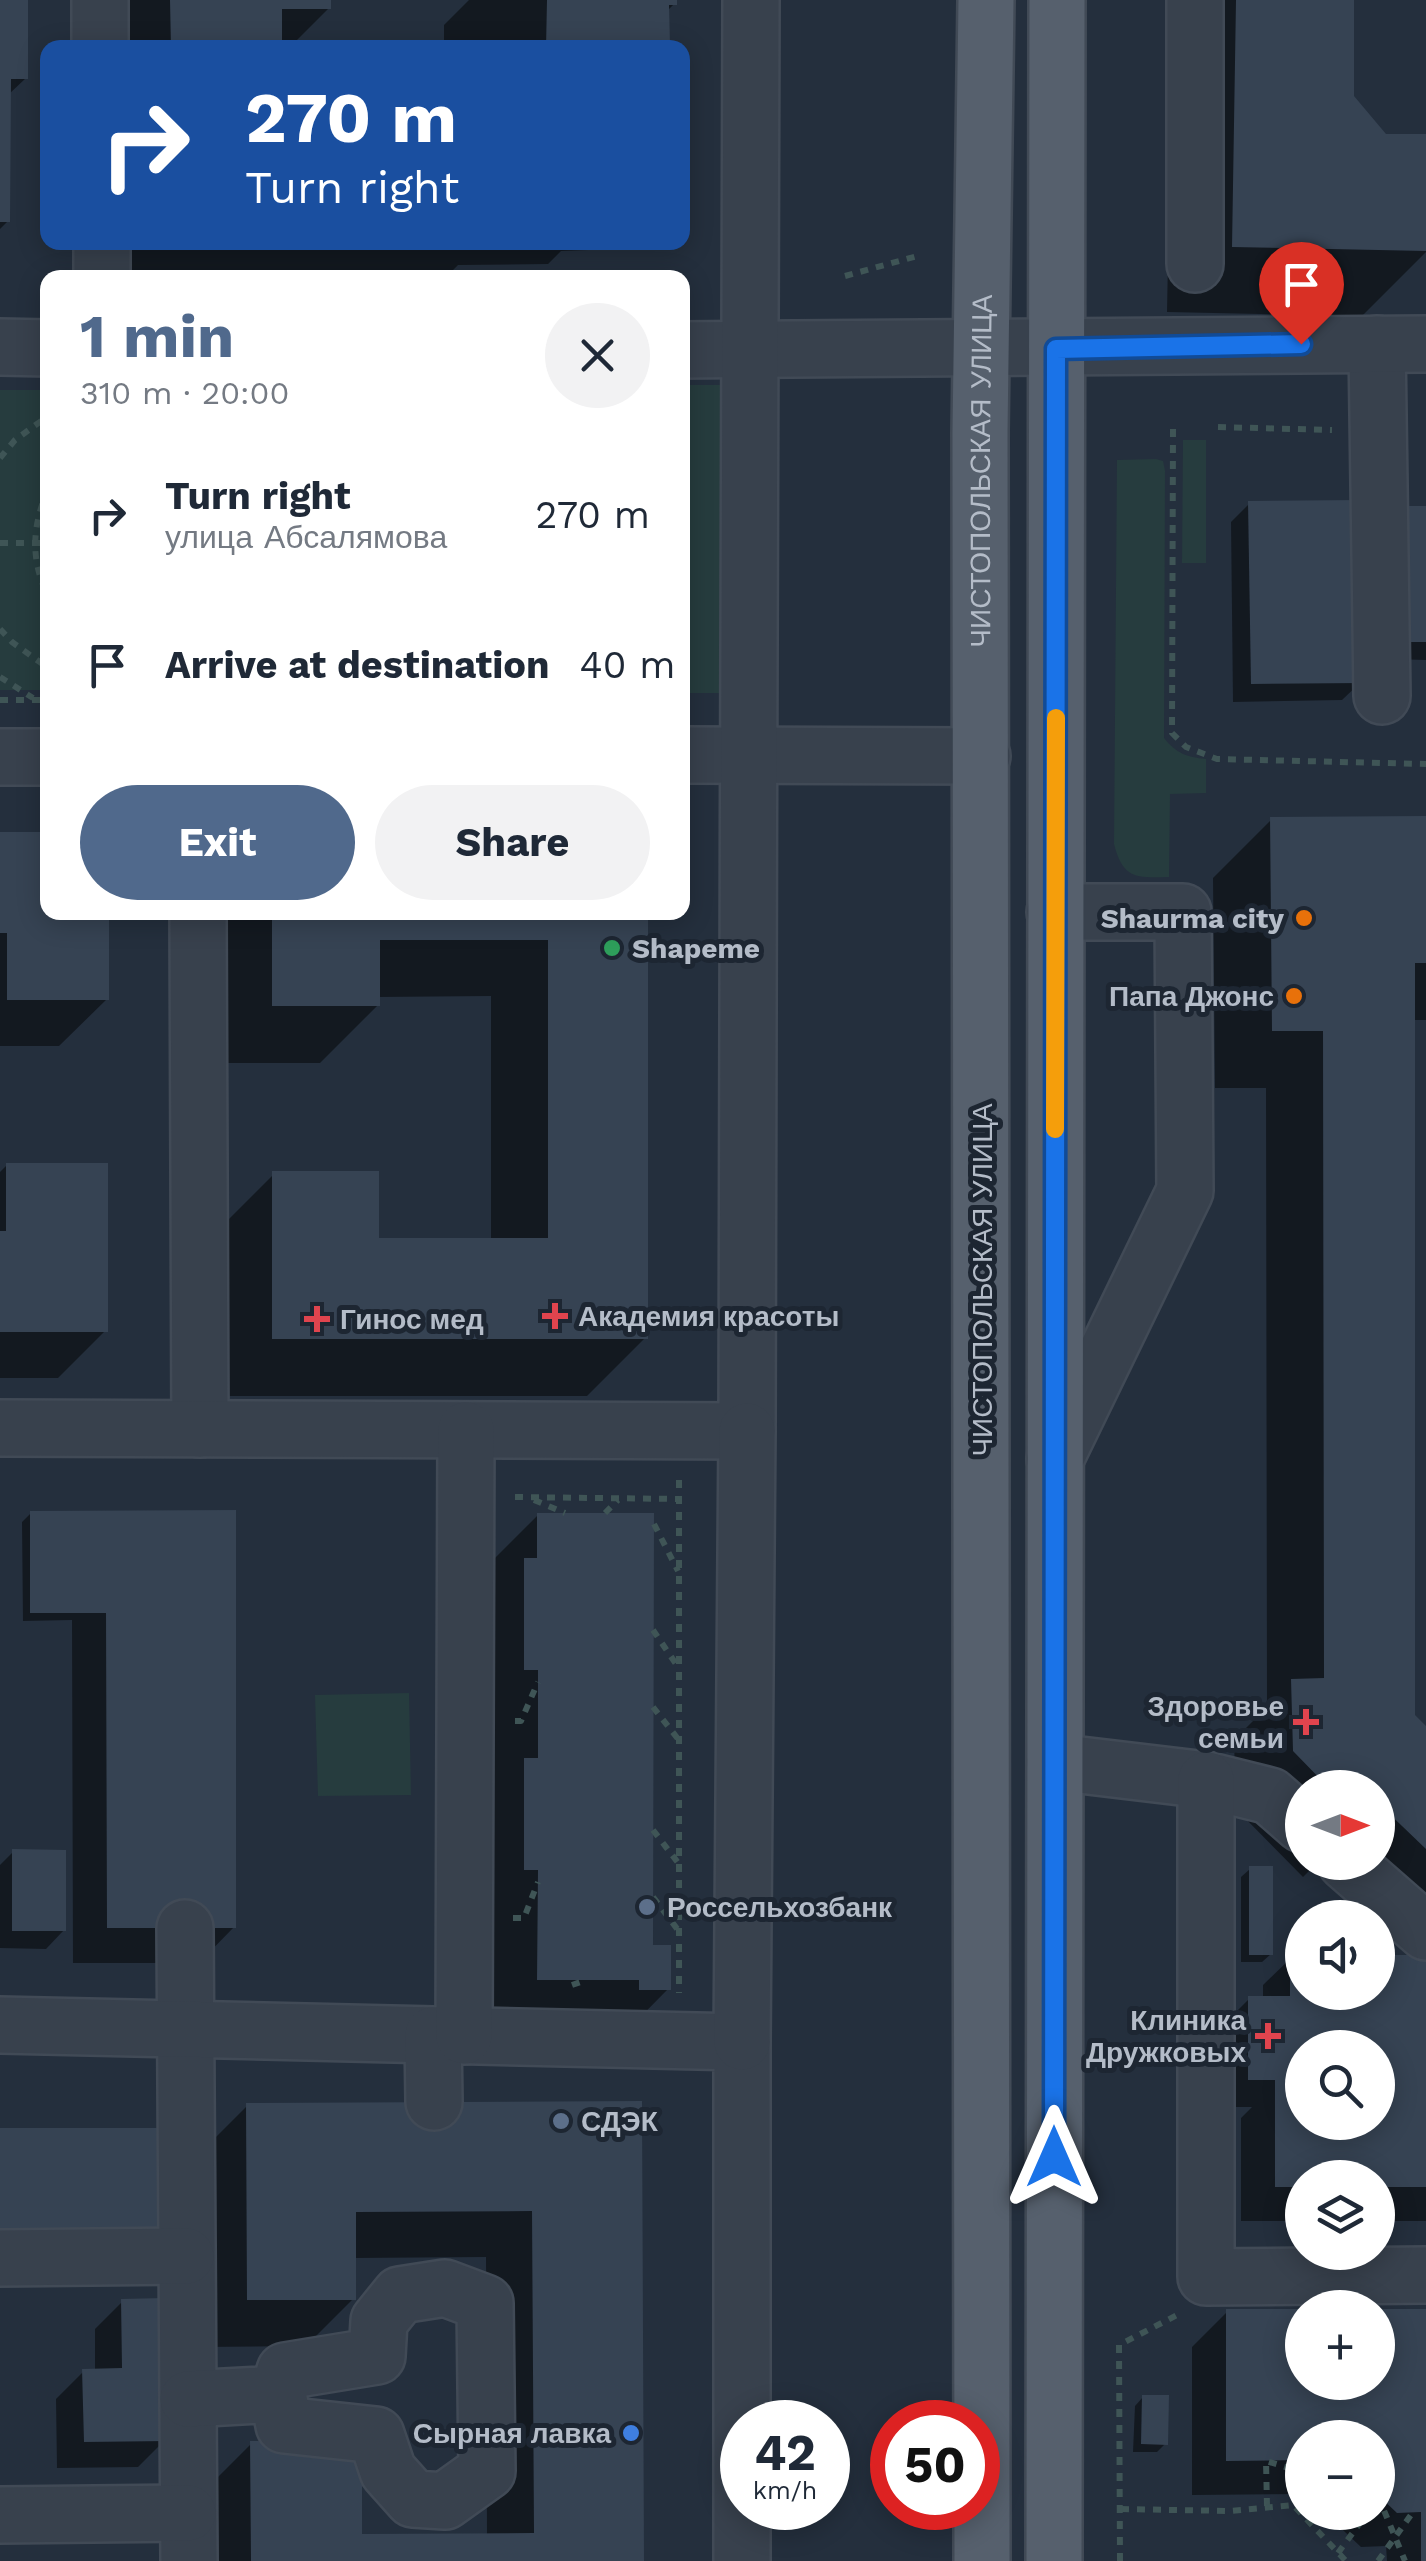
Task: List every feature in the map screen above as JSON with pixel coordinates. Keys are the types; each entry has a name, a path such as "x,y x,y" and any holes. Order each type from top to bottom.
{"main road":[{"name":"ЧИСТОПОЛЬСКАЯ УЛИЦА","path":"982,2561 981,349 986,0"},
{"path":"1054,2561 1056,0"}],"street":[{"path":"100,0 100,40"},
{"path":"742,2561 751,0"},
{"path":"1195,0 1195,264"},
{"path":"690,350 1401,344 1378,431 1382,696"},
{"path":"0,347 40,348"},
{"path":"690,755 982,756"},
{"path":"0,757 40,757"},
{"path":"1055,912 1183,912 1184,1190 1055,1459"},
{"path":"198,920 200,1429"},
{"path":"0,1428 747,1432"},
{"path":"434,2102 449,2036 466,1430"},
{"path":"1055,1762 1206,1780 1270,1796 1285,1809"},
{"path":"1206,1780 1206,2277 1426,2275"},
{"path":"1367,1880 1426,1932"},
{"path":"0,2514 189,2537 184,1928"},
{"path":"0,2025 742,2042"},
{"path":"0,2258 186,2256"},
{"path":"446,2288 484,2303 487,2472 446,2501 413,2499 388,2472 376,2435 284,2425 278,2394 284,2371 377,2356 379,2321 400,2296 446,2288"},
{"path":"188,2399 278,2394"}],"path":[{"path":"846,276 921,255"},
{"path":"0,458 15,440 40,422"},
{"path":"1218,427 1378,431"},
{"path":"1173,428 1172,732 1186,747 1217,759 1426,764"},
{"path":"40,509 34,543 40,575"},
{"path":"0,543 40,543"},
{"path":"0,628 40,662"},
{"path":"0,678 34,700"},
{"path":"0,700 40,700"},
{"path":"678,1432 679,2039"},
{"path":"466,1497 678,1499"},
{"path":"528,1498 565,1513"},
{"path":"605,1513 619,1499"},
{"path":"654,1524 678,1572"},
{"path":"653,1630 678,1668"},
{"path":"521,1722 538,1682"},
{"path":"653,1708 678,1740"},
{"path":"653,1830 679,1865"},
{"path":"524,1918 538,1882"},
{"path":"653,1898 679,1931"},
{"path":"1120,2561 1119,2345 1186,2311"},
{"path":"1267,2506 1266,2461 1285,2467"},
{"path":"1121,2509 1230,2511 1285,2505"},
{"path":"1378,2561 1413,2512"},
{"path":"1316,2530 1346,2561"},
{"path":"1338,2553 1355,2530"},
{"path":"1392,2530 1405,2561"}],"green space":[{"path":"690,385 722,385 724,693 690,693"},
{"path":"0,390 40,390 40,690 0,690"},
{"path":"1183,440 1206,440 1206,563 1182,563"},
{"path":"1117,460 1163,461 1165,471 1164,738 1182,753 1206,759 1206,793 1170,794 1169,877 1132,874 1122,864 1114,844"},
{"path":"409,1693 411,1795 318,1796 315,1695"}],"building":[{"path":"0,0 28,0 28,79 11,79 10,222 0,222"},
{"path":"170,0 331,0 331,9 282,9 282,40 171,40"},
{"path":"547,0 677,0 677,5 669,5 670,40 546,40"},
{"path":"1236,0 1354,0 1354,96 1386,134 1426,134 1426,251 1232,247"},
{"path":"1361,500 1363,683 1251,684 1248,501"},
{"path":"1409,506 1426,506 1426,642 1409,642"},
{"path":"1426,816 1426,963 1415,963 1415,1715 1426,1726 1426,1849 1395,1819 1395,1770 1311,1770 1293,1751 1291,1679 1324,1678 1323,1031 1272,1031 1270,817"},
{"path":"0,832 40,832 40,920 109,920 109,1000 7,1000 7,933 0,933"},
{"path":"272,920 648,920 648,1339 272,1339 272,1171 379,1171 379,1238 548,1238 548,940 380,940 380,1006 272,1006"},
{"path":"6,1163 108,1163 108,1332 0,1332 0,1231 6,1231"},
{"path":"236,1510 236,1928 107,1928 106,1613 30,1613 30,1511"},
{"path":"537,1513 654,1513 653,1945 671,1945 671,1990 639,1990 639,1980 537,1980 538,1870 524,1870 524,1758 538,1758 538,1670 524,1670 524,1558 537,1558"},
{"path":"12,1849 66,1850 66,1931 12,1931"},
{"path":"1249,1866 1273,1866 1273,1955 1249,1955"},
{"path":"1395,1955 1426,1955 1426,2187 1395,2187 1395,2160 1285,2160 1285,2187 1275,2187 1275,2080 1248,2080 1248,1996 1285,1996 1285,2010 1395,2010"},
{"path":"642,2101 644,2561 251,2561 250,2441 362,2441 362,2534 534,2533 532,2211 356,2212 356,2300 247,2300 246,2103"},
{"path":"0,2128 165,2128 165,2230 0,2230"},
{"path":"165,2298 168,2441 84,2442 82,2369 122,2368 121,2299"},
{"path":"1226,2309 1285,2309 1285,2400 1395,2400 1395,2309 1426,2309 1426,2561 1421,2561 1421,2512 1395,2511 1395,2420 1285,2420 1285,2460 1226,2461"},
{"path":"1142,2395 1169,2395 1168,2445 1141,2444"}],"slow traffic":[{"path":"1055,1129 1056,718"}],"place":[{"name":"Shaurma city","path":"1304,918"},
{"name":"Shapeme","path":"612,948"},
{"name":"Папа Джонс","path":"1294,996"},
{"name":"Академия красоты","path":"555,1316"},
{"name":"Гинос мед","path":"317,1319"},
{"name":"Здоровье семьи","path":"1306,1722"},
{"name":"Россельхозбанк","path":"647,1907"},
{"name":"Клиника Дружковых","path":"1268,2036"},
{"name":"СДЭК","path":"561,2121"},
{"name":"Сырная лавка","path":"631,2433"}],"route":[{"path":"1054,2157 1056,349 1301,344"}]}
